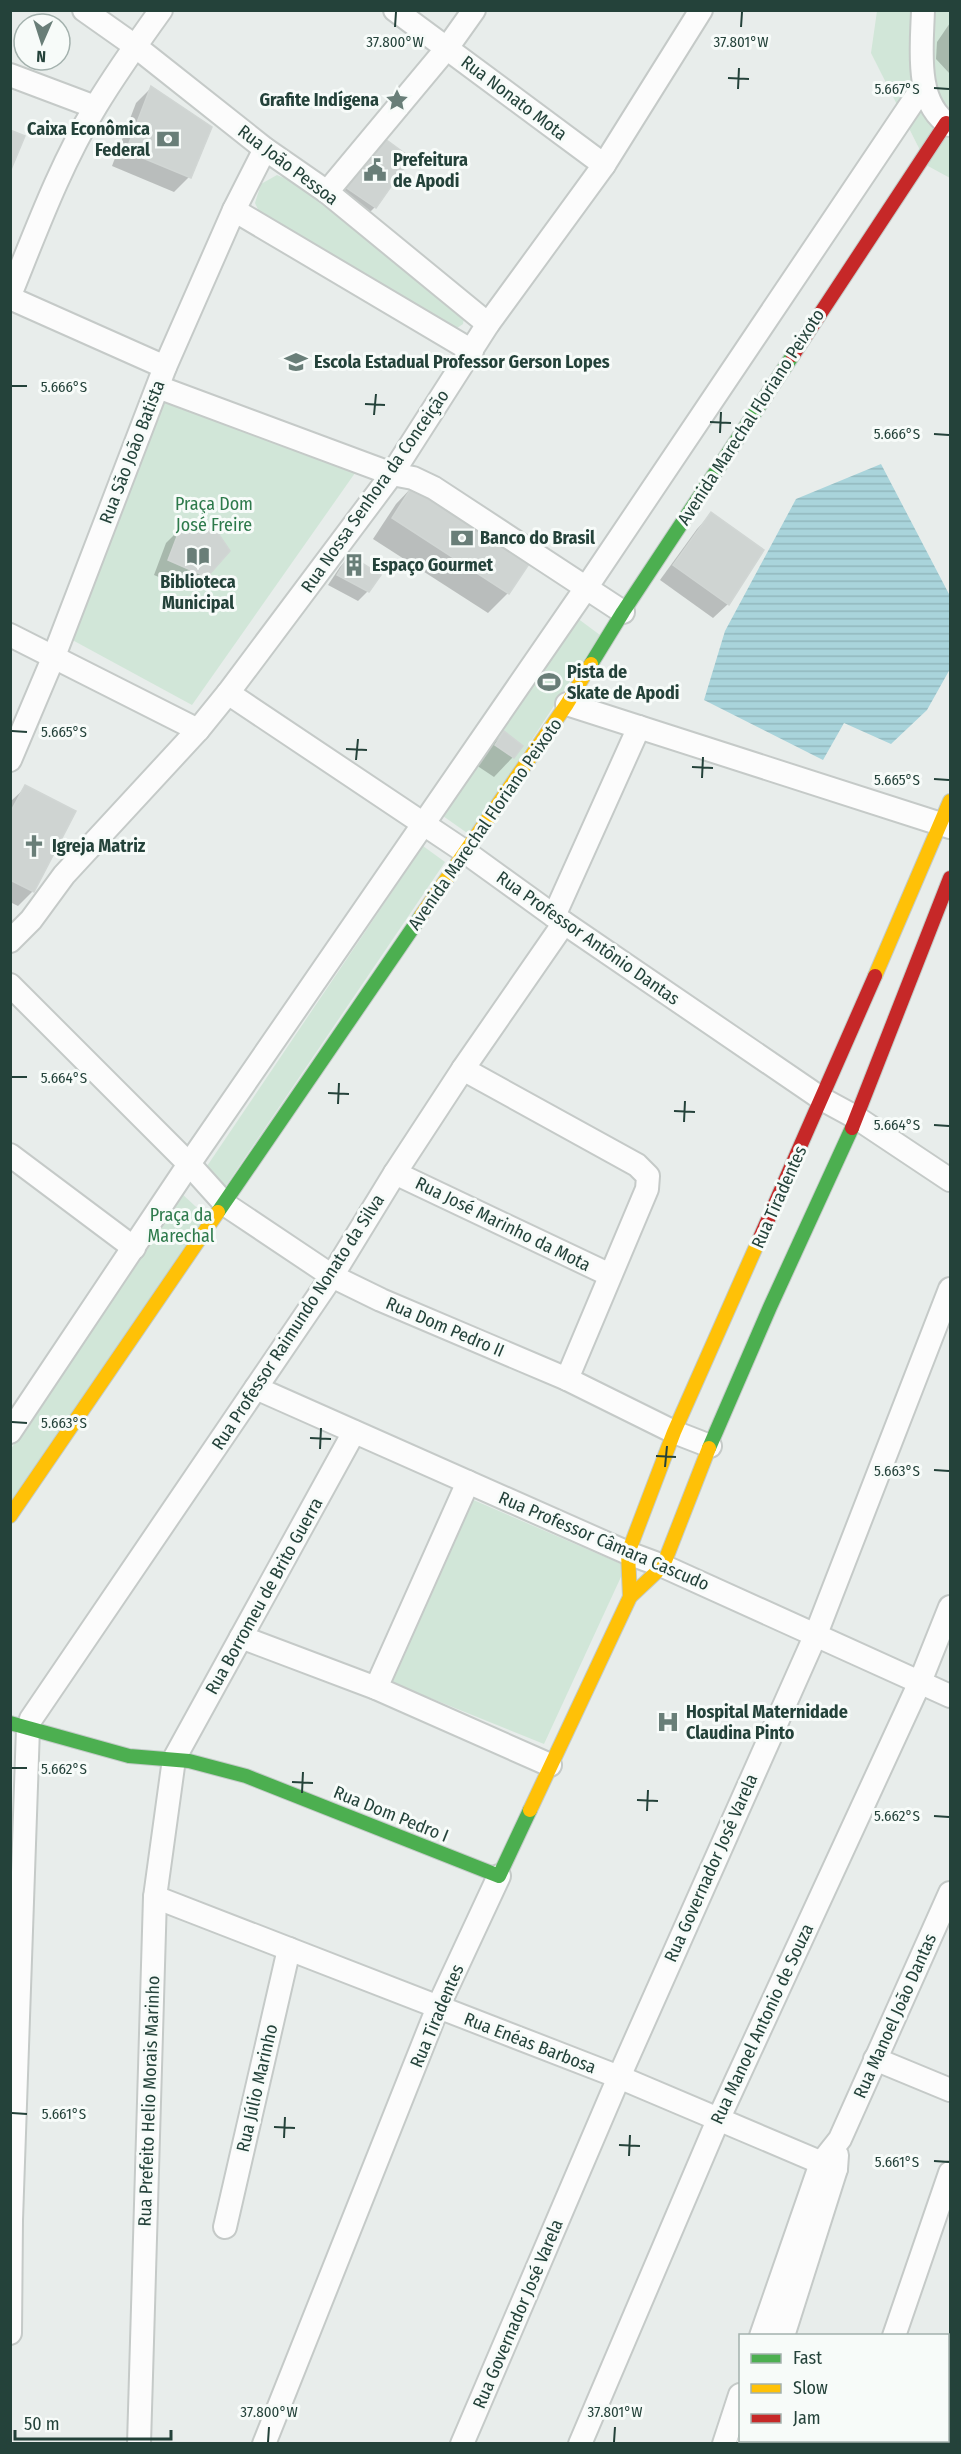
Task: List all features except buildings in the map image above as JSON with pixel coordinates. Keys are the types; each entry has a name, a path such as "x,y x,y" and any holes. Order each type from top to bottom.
{"street":[{"name":"Rua João Pessoa","path":"84,10 135,46 264,149 327,192 488,324"},
{"path":"161,10 95,107 70,153 43,213 10,297 161,377 392,474 413,478 434,488 623,612"},
{"name":"Rua Nonato Mota","path":"395,10 604,165"},
{"path":"327,192 447,48 474,10"},
{"name":"Rua Nossa Senhora da Conceição","path":"10,941 31,920 64,875 198,730 392,474 488,324 604,165 701,10"},
{"path":"923,10 924,85 932,107 948,124"},
{"path":"10,75 95,107"},
{"path":"10,1432 189,1164 586,588 924,85"},
{"name":"Avenida Marechal Floriano Peixoto","path":"10,1516 226,1205 464,852 567,704 623,612 948,124"},
{"name":"Rua São João Batista","path":"10,760 54,656 161,377 234,210 264,149"},
{"path":"234,210 472,351"},
{"path":"10,635 198,730"},
{"name":"Rua Professor Antônio Dantas","path":"228,693 464,852 559,920 822,1099 857,1118 951,1180"},
{"path":"567,704 946,825"},
{"name":"Rua Professor Raimundo Nonato da Silva","path":"23,1724 332,1276 395,1173 559,920 639,727"},
{"name":"Rua Tiradentes","path":"630,1597 628,1553 674,1431 946,825 951,801"},
{"name":"Rua Tiradentes","path":"264,2444 438,2007 630,1597 663,1566 770,1307 857,1118 951,878"},
{"name":"Rua Dom Pedro II","path":"10,985 189,1164 226,1205 332,1276 381,1300 567,1379 674,1431 711,1446"},
{"path":"463,1069 637,1165 644,1170 649,1179 648,1189 567,1379"},
{"path":"10,1155 134,1248"},
{"name":"Rua José Marinho da Mota","path":"395,1173 610,1275"},
{"name":"Rua Governador José Varela","path":"462,2444 619,2077 816,1634 951,1289"},
{"path":"735,1294 770,1307"},
{"name":"Rua Professor Câmara Cascudo","path":"256,1388 628,1553 663,1566 951,1696"},
{"name":"Rua Borromeu de Brito Guerra","path":"174,1760 354,1432"},
{"path":"376,1688 468,1482"},
{"name":"Rua Manoel Antonio de Souza","path":"580,2444 718,2120 920,1682 951,1606"},
{"path":"241,1637 376,1688 550,1765"},
{"name":"Rua Dom Pedro I","path":"10,1707 23,1724 96,1748 129,1756 209,1764 246,1776 499,1876"},
{"path":"10,2333 23,1724"},
{"name":"Rua Prefeito Helio Morais Marinho","path":"139,2444 155,1897 174,1760"},
{"name":"Rua Manoel João Dantas","path":"762,2334 840,2139 951,1893"},
{"name":"Rua Enéas Barbosa","path":"155,1897 619,2077 829,2166"},
{"name":"Rua Júlio Marinho","path":"225,2227 289,1949"},
{"path":"875,2059 951,2090"},
{"name":"Rua Manoel João Dantas","path":"784,2334 829,2166"},
{"path":"895,2334 951,2173"},
{"path":"724,2444 739,2401"}],"green space":[{"path":"877,11 950,11 950,178 928,166 871,53"},
{"path":"277,175 300,185 465,312 463,324 454,330 262,218 255,203 261,184"},
{"name":"Praça Dom José Freire","path":"164,396 355,473 192,705 65,636"},
{"path":"573,615 600,635 470,835 443,816"},
{"path":"423,846 445,862 223,1190 203,1172"},
{"name":"Praça da Marechal","path":"181,1193 208,1218 11,1505 11,1449"},
{"path":"462,1495 626,1566 544,1744 383,1679"}],"water":[{"path":"881,464 950,596 950,669 927,710 891,744 844,723 823,760 704,700 725,631 796,499"}],"traffic: fast":[{"path":"591,664 793,355"},
{"path":"218,1212 421,916"},
{"path":"709,1448 770,1307 852,1128"},
{"path":"10,1723 129,1756 189,1761 246,1776 499,1876 530,1810"}],"traffic: slow":[{"path":"421,916 567,704 591,664"},
{"path":"875,976 950,801"},
{"path":"10,1516 218,1212"},
{"path":"630,1597 628,1553 674,1432 759,1240"},
{"path":"530,1810 630,1597 663,1566 709,1448"}],"traffic: jam":[{"path":"793,355 946,123"},
{"path":"852,1128 950,878"},
{"path":"759,1240 875,976"}],"place":[{"name":"Grafite Indígena","path":"397,100"},
{"name":"Caixa Econômica Federal","path":"168,139"},
{"name":"Prefeitura de Apodi","path":"375,170"},
{"name":"Escola Estadual Professor Gerson Lopes","path":"296,362"},
{"name":"Banco do Brasil","path":"462,538"},
{"name":"Biblioteca Municipal","path":"198,556"},
{"name":"Espaço Gourmet","path":"354,565"},
{"name":"Pista de Skate de Apodi","path":"549,682"},
{"name":"Igreja Matriz","path":"34,846"},
{"name":"Hospital Maternidade Claudina Pinto","path":"668,1722"}]}
